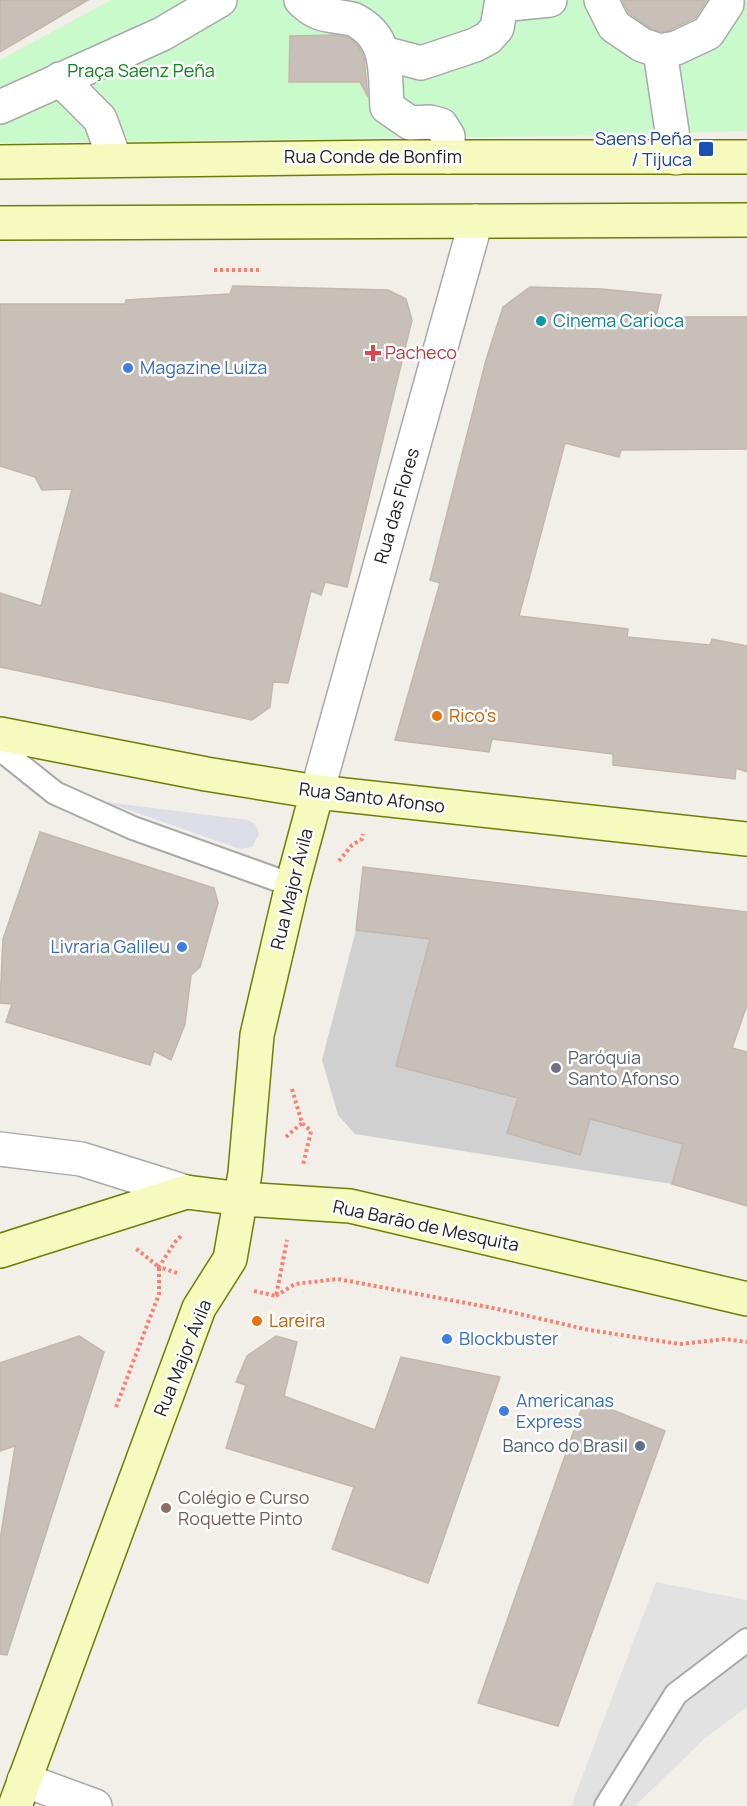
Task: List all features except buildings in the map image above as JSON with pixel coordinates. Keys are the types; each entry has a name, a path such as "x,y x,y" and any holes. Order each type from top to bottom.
{"street":[{"path":"0,107 162,34 220,0"},
{"path":"301,0 313,11 354,19 371,31 378,40 383,53 387,106 410,123 441,124 448,136 448,157"},
{"path":"383,53 421,63 475,45 488,38 497,28 501,5 550,0"},
{"path":"601,0 614,26 642,45 660,51 676,48 708,33 734,6"},
{"path":"660,51 676,158"},
{"path":"60,80 100,119 115,160"},
{"name":"Rua Conde de Bonfim","path":"0,162 448,157 747,158"},
{"path":"0,222 747,220"},
{"name":"Rua das Flores","path":"317,792 476,221"},
{"name":"Rua Santo Afonso","path":"0,734 206,774 317,792 747,839"},
{"name":"Rua Major Ávila","path":"20,1793 199,1308 230,1259 242,1199 257,1035 292,885 317,792"},
{"path":"0,1149 81,1159 186,1192"},
{"name":"Rua Barão de Mesquita","path":"0,1251 186,1192 242,1199 350,1206 747,1299"},
{"path":"20,1793 95,1806"}],"lane":[{"path":"0,749 55,793 133,828 292,885"},
{"path":"606,1806 676,1694 747,1640"}],"path":[{"path":"214,270 259,270"},
{"path":"336,871 340,860 352,844 362,839"},
{"path":"290,1080 302,1123 310,1131"},
{"path":"116,1407 159,1294 159,1267 175,1242"},
{"path":"159,1267 177,1274"},
{"path":"276,1296 295,1284 338,1279 498,1309 589,1330 680,1344 725,1339 747,1342"}],"shaded area":[{"path":"106,802 248,820 255,824 259,834 252,847 240,849"},
{"path":"356,930 454,941 686,1023 736,1036 733,1048 747,1052 747,1206 672,1184 355,1134 338,1115 322,1060"},
{"path":"656,1582 747,1600 747,1707 705,1738 635,1806 571,1806"}],"green space":[{"name":"Praça Saenz Peña","path":"111,0 747,0 747,131 564,136 0,143 0,60"}],"place":[{"name":"Saens Peña / Tijuca","path":"706,149"},
{"name":"Cinema Carioca","path":"541,321"},
{"name":"Pacheco","path":"373,353"},
{"name":"Magazine Luiza","path":"128,368"},
{"name":"Rico's","path":"437,716"},
{"name":"Livraria Galileu","path":"182,947"},
{"name":"Paróquia Santo Afonso","path":"556,1068"},
{"name":"Lareira","path":"257,1321"},
{"name":"Blockbuster","path":"447,1339"},
{"name":"Americanas Express","path":"504,1411"},
{"name":"Banco do Brasil","path":"640,1446"},
{"name":"Colégio e Curso Roquette Pinto","path":"166,1508"}]}
